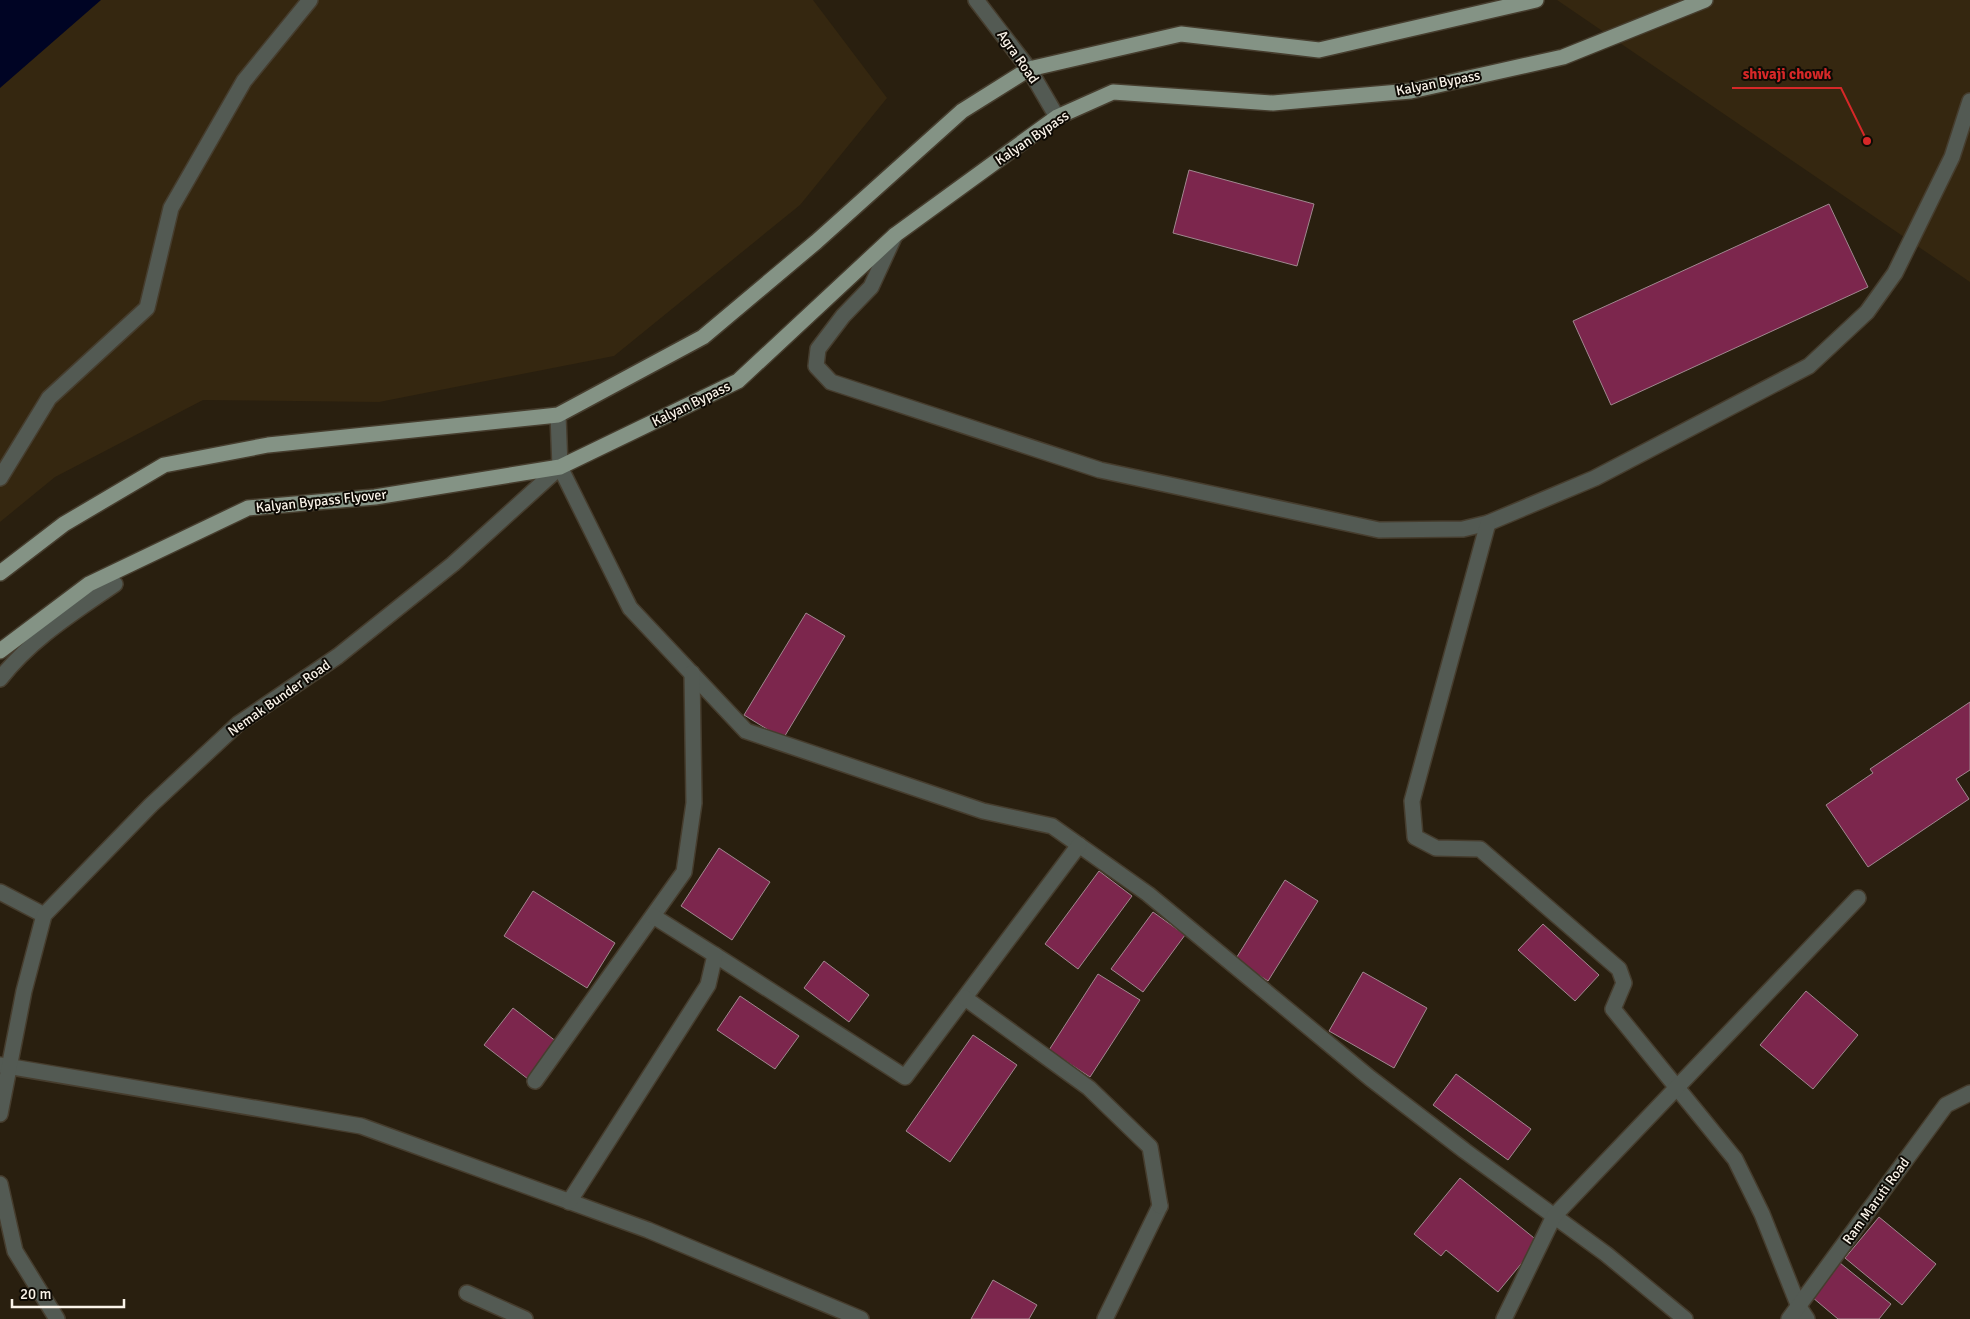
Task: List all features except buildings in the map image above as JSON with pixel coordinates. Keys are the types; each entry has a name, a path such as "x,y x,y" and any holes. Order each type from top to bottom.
{"main road":[{"path":"0,574 64,524 164,465 268,445 558,415 702,337 816,242 962,111 1029,69 1181,34 1319,50 1536,0"},
{"name":"Kalyan Bypass","path":"560,467 738,381 895,235 1057,117 1113,92 1273,103 1411,91 1563,58 1705,0"},
{"name":"Kalyan Bypass Flyover","path":"0,651 89,584 248,508 375,497 560,467"}],"street":[{"path":"0,478 49,398 147,308 171,208 244,81 310,0"},
{"name":"Agra Road","path":"976,0 1029,69 1057,117"},
{"path":"895,235 871,287 843,316 818,349 816,366 831,382 1100,470 1379,530 1463,529 1488,523 1595,478 1809,366 1867,312 1895,273 1952,157 1970,101"},
{"path":"558,415 560,467 630,608 746,731 983,810 1052,826 1148,894 1370,1078 1606,1254 1685,1319"},
{"name":"Nemak Bunder Road","path":"0,1114 5,1066 44,915 150,805 238,724 338,656 453,564 560,467"},
{"path":"1488,523 1412,801 1415,838 1436,848 1480,848 1619,969 1624,983 1613,1009 1735,1159 1762,1214 1803,1313"},
{"path":"0,680 16,659 37,639 115,584"},
{"path":"535,1080 684,872 694,803 692,673"},
{"path":"653,916 905,1077 1079,846"},
{"path":"0,892 44,915"},
{"path":"1504,1319 1554,1216 1858,898"},
{"path":"569,1202 708,985 715,955"},
{"path":"965,998 1089,1088 1150,1147 1160,1206 1105,1319"},
{"path":"5,1066 361,1126 648,1230 861,1319"},
{"name":"Ram Maruti Road","path":"1789,1319 1803,1313 1946,1105 1970,1093"},
{"path":"0,1184 15,1251 57,1319"},
{"path":"467,1293 525,1319"}],"shaded area":[{"path":"28,0 813,0 887,98 800,205 614,356 379,402 203,400 55,477 0,522 0,25"},
{"path":"1557,0 1970,0 1970,282"}],"water":[{"path":"0,0 101,0 0,88"}],"place":[{"name":"shivaji chowk","path":"1867,141"}]}
